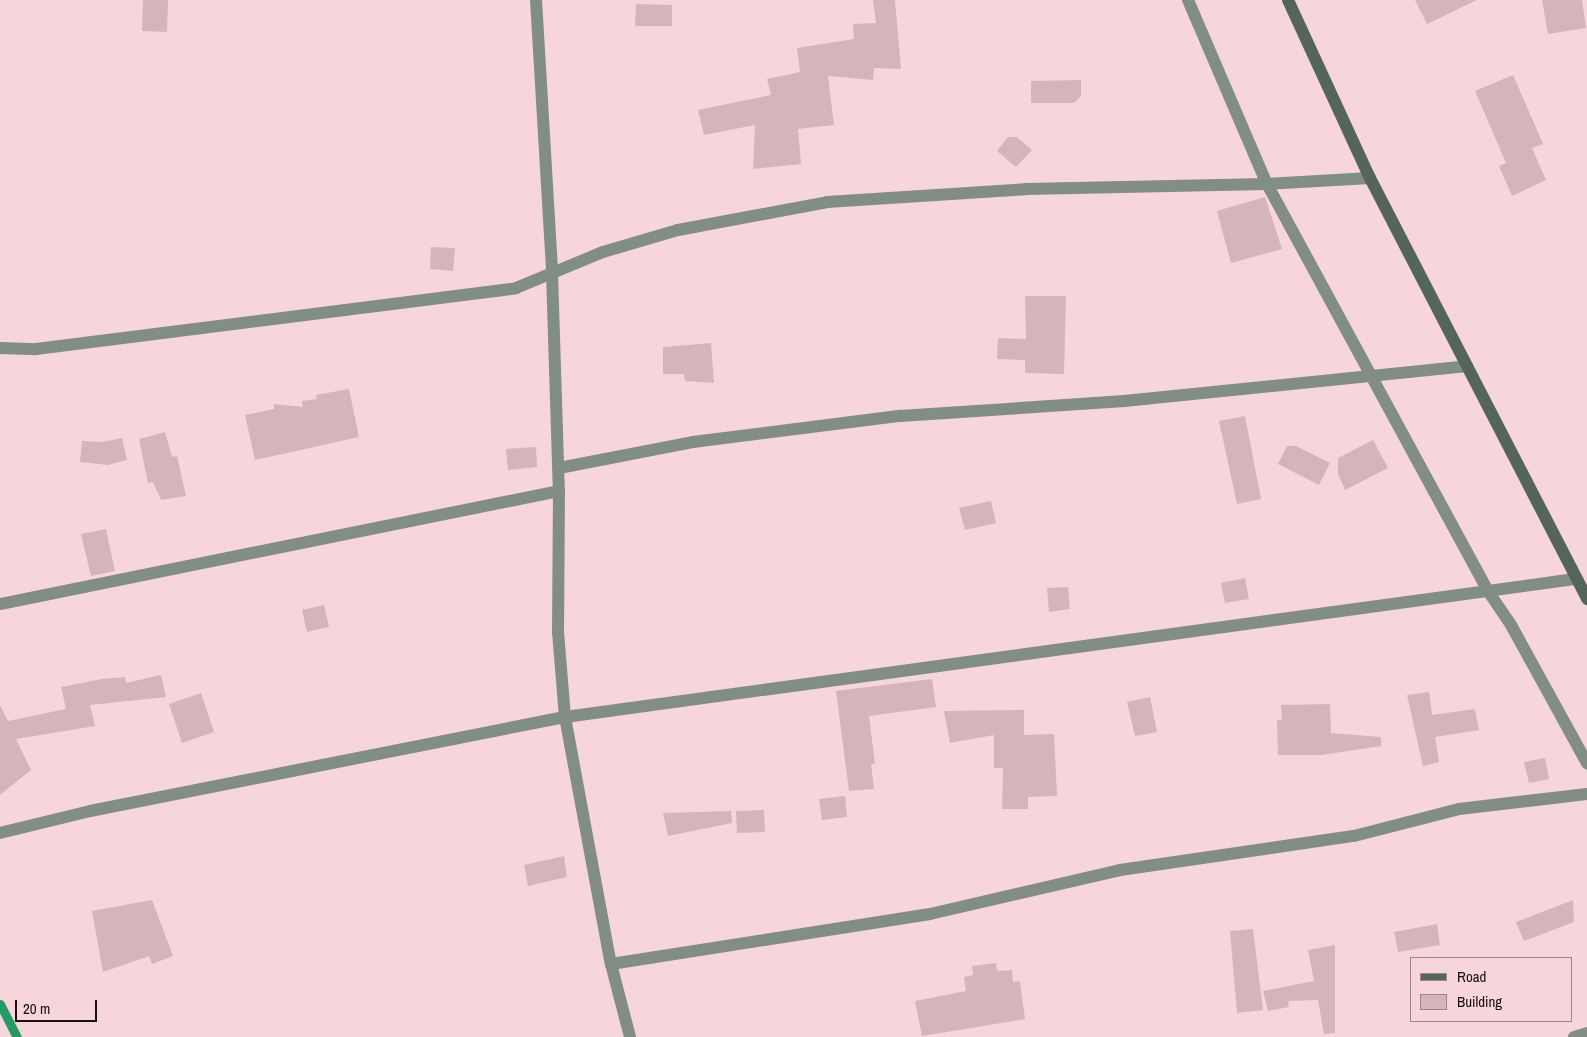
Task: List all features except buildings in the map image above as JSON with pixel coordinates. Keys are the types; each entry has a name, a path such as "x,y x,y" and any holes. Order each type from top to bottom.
{"main road":[{"path":"1288,0 1370,178 1575,579 1587,599"}],"street":[{"path":"536,0 552,274 560,491 558,632 565,717 611,964 630,1037"},
{"path":"1188,0 1267,184 1488,591 1511,625 1587,763"},
{"path":"0,348 36,349 516,288 603,252 678,230 827,202 1026,189 1267,184 1370,178"},
{"path":"559,468 693,442 900,416 1124,401 1467,366"},
{"path":"0,604 560,491"},
{"path":"0,832 100,809 565,717 1575,579"},
{"path":"611,964 930,914 1120,870 1354,836 1460,809 1587,794"},
{"path":"1574,1037 1587,1033"}],"waterway":[{"path":"0,1004 17,1037"}]}
